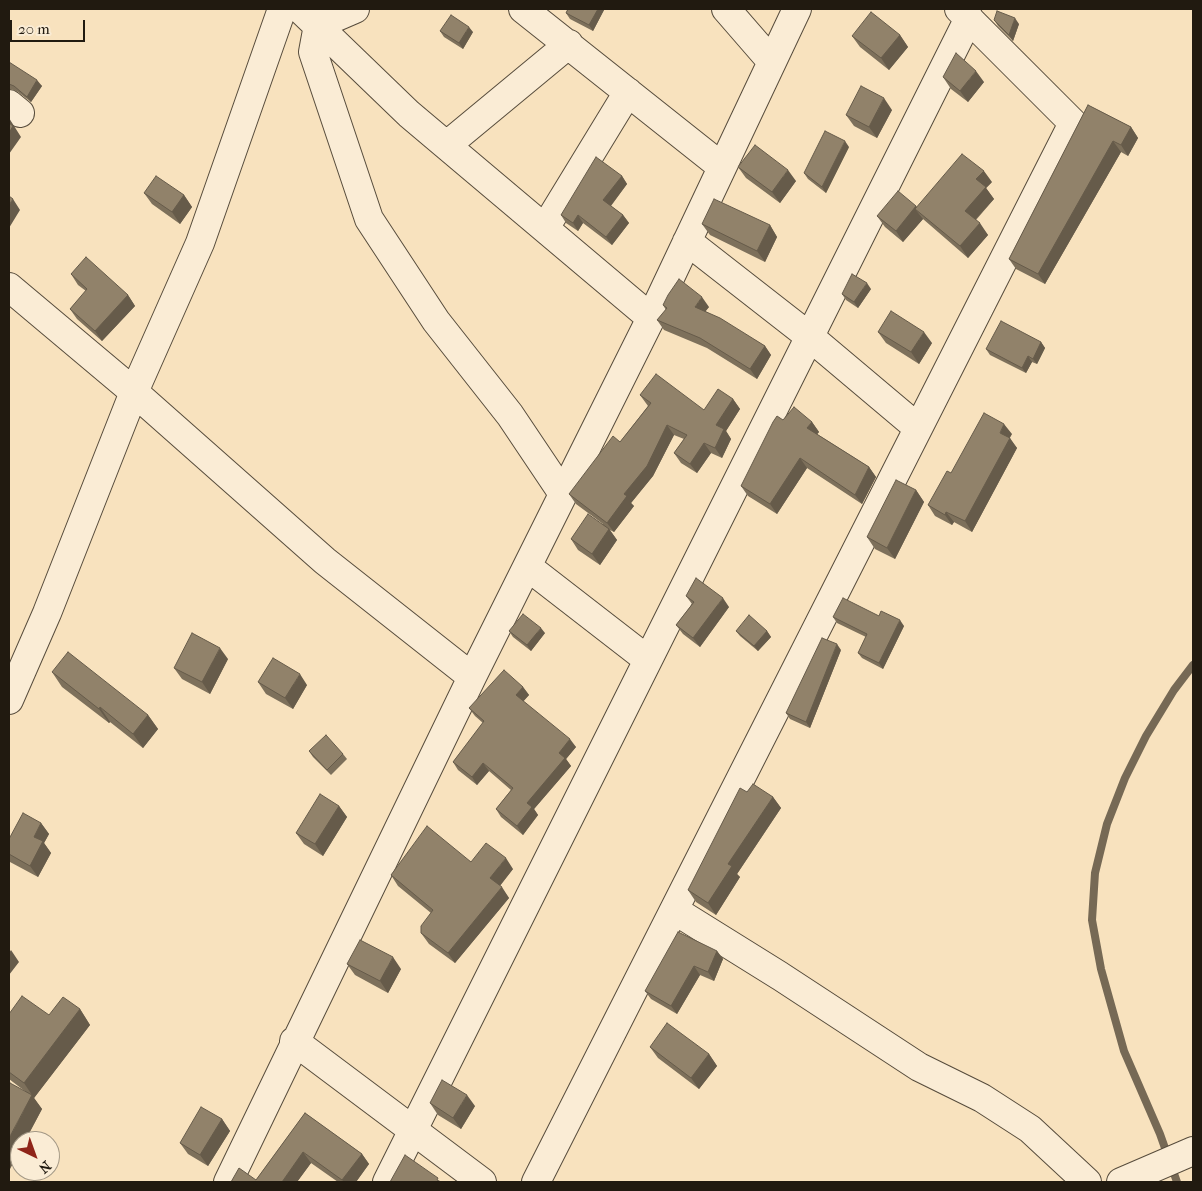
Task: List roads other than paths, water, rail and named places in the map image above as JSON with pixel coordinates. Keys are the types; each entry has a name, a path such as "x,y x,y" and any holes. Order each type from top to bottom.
{"street":[{"path":"9,700 47,613 134,392 200,243 282,9"},
{"path":"309,17 355,9"},
{"path":"523,9 722,168"},
{"path":"726,9 772,62"},
{"path":"228,1182 294,1041 472,677 651,318 797,9"},
{"path":"387,1182 810,337 964,14 1073,123 536,1182"},
{"path":"309,17 409,114 651,318"},
{"path":"309,17 313,52 369,219 436,321 510,415 564,494"},
{"path":"447,145 569,44"},
{"path":"545,228 628,92"},
{"path":"687,240 810,337 918,428"},
{"path":"9,288 134,392 325,561 472,677"},
{"path":"528,567 648,660"},
{"path":"674,910 780,976 919,1067 982,1098 1030,1129 1087,1182"},
{"path":"294,1041 482,1182"},
{"path":"1121,1182 1193,1151"}],"waterway":[{"path":"1177,1182 1160,1134 1124,1051 1101,969 1092,920 1095,873 1107,824 1125,778 1146,736 1174,690 1193,665"}]}
